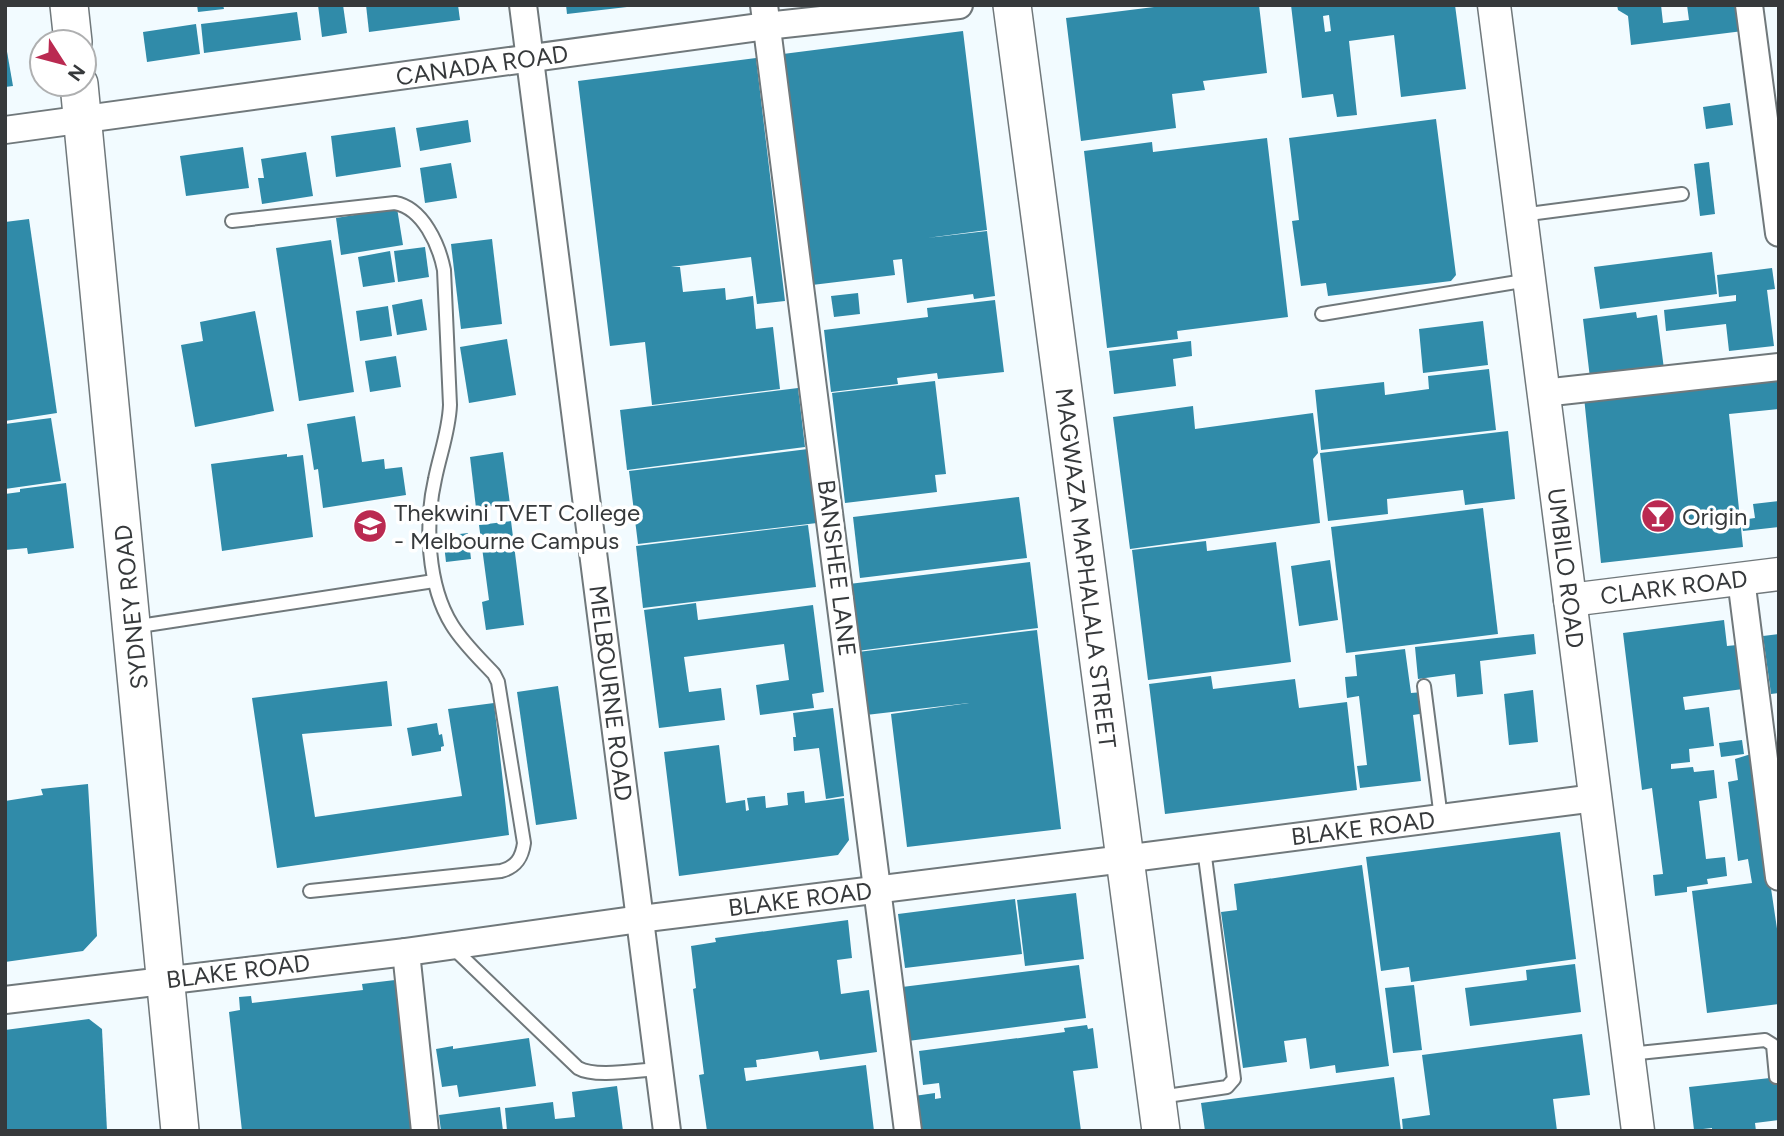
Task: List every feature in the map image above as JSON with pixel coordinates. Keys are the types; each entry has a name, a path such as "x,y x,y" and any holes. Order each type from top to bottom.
{"main road":[{"path":"69,5 72,28"},
{"name":"MAGWAZA MAPHALALA STREET","path":"1012,5 1158,1114"},
{"name":"SYDNEY ROAD","path":"81,101 180,1131"}],"street":[{"name":"MELBOURNE ROAD","path":"523,5 667,1131"},
{"name":"CANADA ROAD","path":"5,130 81,101 530,59 765,16 959,5"},
{"name":"UMBILO ROAD","path":"1494,5 1638,1131"},
{"path":"1749,5 1779,233"},
{"name":"BANSHEE LANE","path":"765,16 908,1131"},
{"path":"1544,393 1779,367"},
{"name":"CLARK ROAD","path":"1570,600 1779,573"},
{"path":"1741,579 1779,877"},
{"name":"BLAKE ROAD","path":"5,1000 406,952 640,919 1595,798"},
{"path":"406,952 425,1131"}],"lane":[{"path":"1521,215 1682,194"},
{"path":"232,221 395,203 413,209 438,249 444,270 450,405 430,510 434,581 452,625 498,682 524,843 523,852 510,869 310,891"},
{"path":"1322,314 1529,280"},
{"path":"133,627 434,581"},
{"path":"1424,686 1441,818"},
{"path":"1158,1114 1227,1087 1234,1079 1204,849"},
{"path":"450,945 584,1072 659,1069"},
{"path":"1628,1054 1766,1040 1773,1045 1776,1077"}],"building":[{"path":"197,5 223,5 224,9 198,12"},
{"path":"318,5 343,5 347,33 322,37"},
{"path":"366,5 458,5 460,20 369,32"},
{"path":"566,5 627,5 627,7 567,14"},
{"path":"1170,5 1259,5 1267,73 1203,81 1205,90 1172,94 1176,128 1081,141 1066,18"},
{"path":"1291,5 1455,5 1466,89 1401,97 1394,35 1349,41 1357,115 1337,117 1333,94 1302,98","holes":["1329,15 1331,31 1325,32 1323,16"]},
{"path":"1617,5 1661,5 1663,23 1689,20 1687,5 1740,5 1743,31 1631,45 1628,16 1618,10"},
{"path":"297,12 301,40 204,53 201,24"},
{"path":"196,24 200,54 147,62 143,32"},
{"path":"963,31 987,230 927,238 987,231 995,296 974,299 973,294 907,303 902,259 893,260 895,275 812,285 783,54"},
{"path":"5,40 13,86 5,87"},
{"path":"756,58 785,301 757,304 751,257 671,267 680,267 683,292 725,288 726,300 753,296 756,329 773,327 780,389 652,405 645,342 610,346 578,81"},
{"path":"1730,103 1733,125 1706,129 1703,107"},
{"path":"1436,119 1456,275 1451,281 1328,296 1326,283 1301,286 1292,221 1299,220 1289,138"},
{"path":"468,120 471,142 420,151 416,128"},
{"path":"395,127 401,167 336,177 331,136"},
{"path":"1267,138 1288,317 1177,331 1178,339 1107,348 1084,151 1152,142 1153,152"},
{"path":"243,147 249,188 186,196 180,156"},
{"path":"306,152 313,196 262,204 258,178 264,178 261,159"},
{"path":"1709,162 1715,214 1700,216 1694,164"},
{"path":"451,163 457,198 425,203 420,168"},
{"path":"397,208 403,245 341,255 336,218"},
{"path":"29,219 57,413 5,421 5,222"},
{"path":"492,239 502,324 461,329 451,244"},
{"path":"331,240 354,392 299,401 276,248"},
{"path":"425,247 429,277 398,282 394,251"},
{"path":"390,251 395,282 363,287 358,257"},
{"path":"1712,252 1717,294 1600,309 1594,267"},
{"path":"1772,268 1775,289 1767,290 1774,346 1729,351 1726,324 1666,331 1664,310 1736,301 1736,295 1719,297 1717,275"},
{"path":"858,293 860,314 834,317 831,296"},
{"path":"422,299 427,330 397,335 392,305"},
{"path":"995,300 1004,372 938,379 937,373 897,378 898,384 831,392 824,330 928,317 927,308"},
{"path":"388,306 392,336 360,341 356,311"},
{"path":"255,311 274,411 195,427 181,345 203,341 200,322"},
{"path":"1636,312 1637,318 1657,315 1664,369 1590,378 1583,319"},
{"path":"1483,321 1488,365 1423,373 1419,329"},
{"path":"507,339 516,395 469,403 460,347"},
{"path":"1191,341 1192,356 1173,359 1176,386 1114,394 1109,351"},
{"path":"396,356 401,387 370,392 365,361"},
{"path":"1489,369 1496,430 1321,450 1315,390 1384,382 1385,395 1429,389 1428,376"},
{"path":"1779,375 1779,409 1729,414 1743,547 1601,563 1584,397"},
{"path":"935,381 946,474 935,475 937,492 845,503 832,393"},
{"path":"798,388 805,447 627,470 620,410"},
{"path":"1193,406 1195,429 1313,413 1318,453 1313,459 1320,523 1130,549 1113,417"},
{"path":"355,416 362,462 384,459 385,469 402,467 406,495 323,508 318,469 314,470 307,424"},
{"path":"51,418 61,481 5,489 5,424"},
{"path":"1508,431 1515,499 1465,505 1463,490 1387,499 1388,514 1328,521 1320,453"},
{"path":"808,449 817,523 638,544 629,471"},
{"path":"503,452 510,504 476,508 470,457"},
{"path":"287,454 287,457 303,455 313,537 222,551 211,464"},
{"path":"66,483 74,548 28,554 27,548 5,550 5,494 20,492 20,489"},
{"path":"1019,497 1027,558 860,578 853,517"},
{"path":"1779,501 1779,527 1743,531 1741,520 1755,518 1753,504"},
{"path":"1483,508 1498,634 1346,653 1331,527"},
{"path":"511,521 524,625 486,630 482,602 489,600 479,525"},
{"path":"808,525 816,587 643,608 636,546"},
{"path":"468,533 471,559 446,562 443,536"},
{"path":"1206,541 1207,551 1276,542 1291,662 1148,680 1132,550"},
{"path":"1330,560 1338,620 1299,626 1291,566"},
{"path":"1030,562 1038,628 857,651 849,584"},
{"path":"696,603 698,620 813,605 824,692 812,694 814,708 760,715 756,685 789,680 784,644 684,657 689,692 721,688 725,720 659,728 644,610"},
{"path":"1724,620 1727,646 1737,645 1743,689 1683,697 1685,710 1709,707 1714,746 1689,749 1690,762 1671,764 1671,769 1693,767 1694,772 1714,770 1717,798 1699,801 1706,859 1725,857 1727,876 1707,879 1708,884 1687,887 1687,892 1655,896 1653,875 1663,874 1652,788 1642,790 1623,633"},
{"path":"1037,630 1061,829 907,847 891,714 969,703 866,715 858,652"},
{"path":"1534,634 1536,654 1480,661 1483,694 1457,697 1455,674 1418,679 1415,647"},
{"path":"1779,634 1779,693 1771,694 1763,636"},
{"path":"1405,649 1411,693 1423,692 1426,713 1413,715 1421,781 1360,788 1357,766 1367,765 1359,696 1347,698 1345,677 1357,676 1355,655"},
{"path":"1211,676 1213,689 1295,679 1299,708 1347,702 1357,790 1165,814 1149,684"},
{"path":"387,681 392,726 302,734 315,817 462,796 448,709 494,703 509,835 277,868 252,698"},
{"path":"558,686 577,819 536,825 517,692"},
{"path":"1533,690 1538,742 1509,745 1504,694"},
{"path":"833,708 844,796 826,799 819,748 794,751 793,737 796,737 793,713"},
{"path":"437,723 444,746 441,751 412,756 407,728"},
{"path":"1742,740 1744,754 1721,757 1719,743"},
{"path":"719,745 726,803 745,800 746,811 749,810 747,798 765,796 766,808 788,805 787,793 804,791 805,803 844,798 849,840 838,855 679,876 664,752"},
{"path":"1751,754 1779,942 1779,1004 1707,1013 1692,891 1752,883 1748,859 1738,861 1728,782 1738,780 1735,759"},
{"path":"88,784 97,936 83,951 5,962 5,801 43,795 41,789"},
{"path":"1560,832 1576,959 1411,982 1409,967 1381,971 1366,857"},
{"path":"1362,865 1389,1066 1336,1073 1335,1065 1310,1069 1306,1038 1284,1041 1287,1062 1243,1068 1221,912 1237,910 1234,884"},
{"path":"1076,893 1084,959 1025,966 1017,900"},
{"path":"1015,899 1022,954 905,968 898,914"},
{"path":"848,920 852,958 837,960 841,994 869,990 877,1052 820,1060 818,1051 756,1060 757,1067 744,1068 746,1081 866,1065 874,1131 707,1131 699,1075 704,1074 693,989 696,988 691,946 716,942 715,938"},
{"path":"1575,964 1581,1012 1470,1026 1465,988 1527,980 1526,970"},
{"path":"1079,965 1086,1018 908,1041 902,987"},
{"path":"395,980 412,1131 242,1131 229,1012 240,1010 239,997 251,996 252,1003 363,990 362,984"},
{"path":"1414,985 1422,1050 1393,1053 1385,988"},
{"path":"89,1019 102,1029 107,1131 5,1131 5,1030"},
{"path":"1087,1025 1088,1029 1093,1028 1098,1068 1073,1071 1081,1131 918,1131 914,1096 935,1093 935,1099 941,1098 939,1083 923,1085 919,1051 1065,1032 1064,1028"},
{"path":"1582,1034 1590,1095 1553,1099 1557,1131 1403,1131 1402,1119 1430,1115 1422,1055"},
{"path":"529,1038 536,1086 459,1097 457,1085 442,1087 436,1049"},
{"path":"1394,1077 1401,1131 1205,1131 1201,1103"},
{"path":"1779,1077 1779,1120 1755,1123 1756,1131 1712,1131 1712,1128 1694,1130 1689,1087"},
{"path":"617,1086 623,1131 507,1131 505,1108 553,1102 555,1119 575,1117 572,1092"},
{"path":"500,1107 503,1131 441,1131 439,1115"}],"place":[{"name":"Origin","path":"1658,516"},
{"name":"Thekwini TVET College - Melbourne Campus","path":"370,526"}]}
